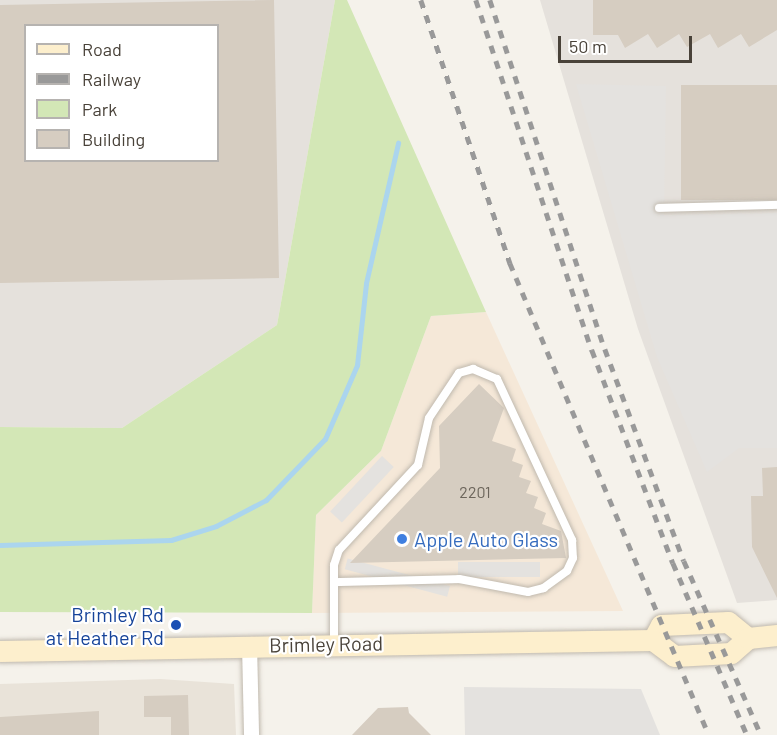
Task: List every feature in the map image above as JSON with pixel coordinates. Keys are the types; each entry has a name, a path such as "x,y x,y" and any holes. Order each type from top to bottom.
{"main road":[{"path":"748,638 728,622 661,625 653,640 674,656 731,653 748,638 777,635"},
{"name":"Brimley Road","path":"0,651 249,644 653,640"}],"street":[{"path":"249,644 251,735"}],"lane":[{"path":"659,208 777,205"},
{"path":"334,582 459,579 528,592 544,588 567,571 573,558 572,540 497,379 473,369 459,374 443,391 429,417 418,465 339,550 334,582 334,644"}],"shaded area":[{"path":"0,0 335,0 277,325 122,428 0,427"},
{"path":"540,0 777,0 777,600 737,603 638,329"},
{"path":"576,84 666,86 664,215 777,213 777,448 739,448 707,472 657,357"},
{"path":"486,312 623,611 312,613 316,515 381,451 431,316"},
{"path":"382,456 394,467 342,522 330,512"},
{"path":"348,559 450,586 447,597 345,569"},
{"path":"458,562 540,562 540,577 458,577"},
{"path":"160,679 234,684 236,735 0,735 0,684"},
{"path":"464,687 641,689 660,735 465,735"}],"green space":[{"path":"335,0 347,0 486,312 431,316 381,451 316,515 312,613 0,612 0,427 122,428 277,325"}],"building":[{"path":"274,0 279,278 0,283 0,5"},
{"path":"593,0 777,0 777,30 749,47 741,34 718,48 710,34 687,47 679,34 657,48 648,34 625,48 618,35 593,35"},
{"path":"681,85 777,85 777,200 681,200"},
{"path":"479,384 504,408 492,441 516,449 512,461 523,465 519,477 531,481 526,493 538,497 534,508 546,513 542,524 561,531 566,558 350,563 440,468 439,426"},
{"path":"777,467 777,598 752,547 751,496 763,496 762,468"},
{"path":"188,695 189,735 171,735 171,717 144,717 144,696"},
{"path":"408,707 409,713 431,735 352,735 378,708"},
{"path":"99,711 99,735 0,735 0,717"}],"waterway":[{"path":"0,545 171,540 216,526 266,500 325,439 357,365 366,283 398,143"}],"railway":[{"path":"421,0 510,263 709,735"},
{"path":"476,0 592,350 673,563 747,735"},
{"path":"490,0 605,349 684,561 761,735"}],"place":[{"name":"Apple Auto Glass","path":"402,539"},
{"name":"Brimley Rd at Heather Rd","path":"176,625"}]}
